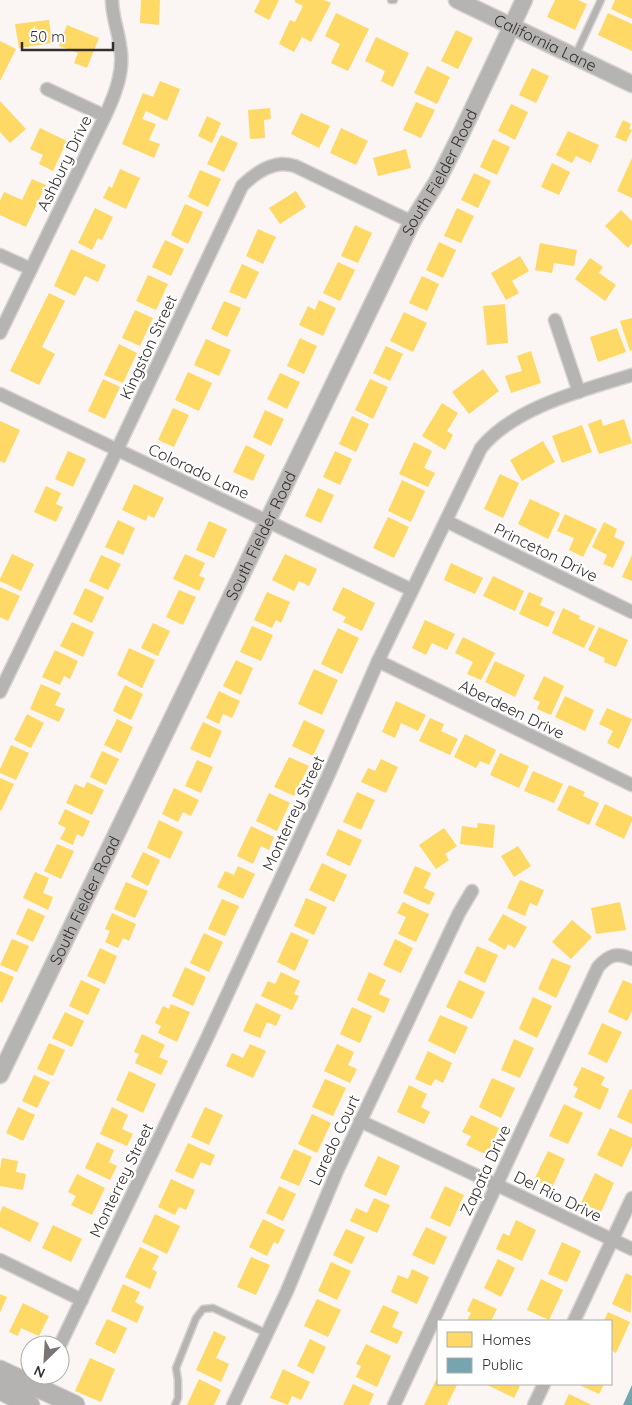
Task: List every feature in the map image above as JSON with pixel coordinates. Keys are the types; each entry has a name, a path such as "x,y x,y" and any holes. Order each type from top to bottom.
{"main road":[{"path":"0,1370 20,1376"},
{"path":"46,1385 76,1405"},
{"path":"0,1390 30,1405"}],"street":[{"name":"Ashbury Drive","path":"0,333 105,116 118,83 121,66 121,48 112,0"},
{"name":"California Lane","path":"457,0 632,84"},
{"name":"South Fielder Road","path":"0,1075 412,222 437,182 524,0"},
{"path":"47,89 105,116"},
{"name":"Kingston Street","path":"0,692 242,186 251,177 273,166 282,164 295,166 412,222"},
{"path":"0,255 31,269"},
{"path":"555,320 579,392"},
{"name":"Monterrey Street","path":"65,1335 216,1018 328,776 378,661 481,448 501,428 530,411 579,392 632,375"},
{"name":"Colorado Lane","path":"0,394 412,590"},
{"name":"Princeton Drive","path":"446,521 632,612"},
{"name":"Aberdeen Drive","path":"378,661 632,785"},
{"name":"Laredo Court","path":"233,1405 287,1291 360,1121 459,913 472,891"},
{"name":"Zapata Drive","path":"394,1405 598,968 613,955 624,955 632,959"},
{"name":"Del Rio Drive","path":"360,1121 497,1184 632,1250"},
{"path":"574,1320 632,1198"},
{"path":"0,1260 82,1300"},
{"path":"534,1405 544,1385"}],"lane":[{"path":"574,57 601,0"},
{"path":"175,1405 178,1398 176,1368 196,1318 203,1309 213,1308 266,1333"}],"building: Homes":[{"path":"141,0 160,0 159,25 140,23"},
{"path":"260,0 279,0 269,20 254,12"},
{"path":"295,0 324,0 331,3 311,42 302,37 294,52 279,44 290,20 295,22 303,6 295,2"},
{"path":"555,0 578,0 587,4 575,30 547,17"},
{"path":"615,0 632,0 632,19 611,9"},
{"path":"336,13 369,29 348,71 331,63 340,44 325,36"},
{"path":"608,13 632,24 632,51 598,35"},
{"path":"49,20 52,43 19,48 15,24"},
{"path":"67,25 99,38 87,68 74,63 78,53 59,46"},
{"path":"456,30 473,38 458,69 441,61"},
{"path":"376,37 409,53 393,87 381,81 385,71 365,61"},
{"path":"0,41 16,49 0,81"},
{"path":"427,66 450,77 437,104 414,93"},
{"path":"532,68 549,76 536,103 519,95"},
{"path":"160,81 180,89 167,121 146,111 142,119 156,124 149,140 160,144 154,158 122,144 143,93 153,97"},
{"path":"0,101 26,129 10,143 0,132"},
{"path":"416,102 435,110 421,138 403,130"},
{"path":"511,104 528,112 515,140 498,131"},
{"path":"270,108 271,119 264,120 265,138 250,139 248,110"},
{"path":"301,113 330,126 319,148 291,134"},
{"path":"207,116 221,123 212,143 198,136"},
{"path":"623,120 631,124 629,129 632,130 626,142 615,137"},
{"path":"40,128 67,141 53,171 39,164 43,155 30,149"},
{"path":"341,128 368,141 356,165 330,153"},
{"path":"568,131 599,145 591,163 576,156 572,163 556,155"},
{"path":"221,135 238,143 224,172 207,164"},
{"path":"493,139 510,147 497,175 480,167"},
{"path":"406,149 411,168 378,176 373,158"},
{"path":"632,158 632,198 617,191"},
{"path":"552,163 570,172 559,195 541,187"},
{"path":"120,169 140,178 126,209 103,198 109,186 112,188"},
{"path":"200,170 221,179 208,207 188,197"},
{"path":"474,173 491,181 478,208 461,200"},
{"path":"32,179 46,185 26,227 0,215 0,201 4,192 22,200"},
{"path":"296,191 306,207 280,224 269,208"},
{"path":"185,204 203,212 188,244 171,235"},
{"path":"95,208 113,217 102,240 98,238 92,250 78,243"},
{"path":"457,208 474,216 461,243 444,236"},
{"path":"621,210 632,221 632,243 628,248 605,226"},
{"path":"355,225 372,233 358,263 341,256"},
{"path":"258,229 276,237 263,264 246,256"},
{"path":"165,240 184,249 171,276 152,267"},
{"path":"439,242 456,250 443,278 426,270"},
{"path":"540,243 577,250 574,266 554,263 552,273 535,270"},
{"path":"71,249 106,265 98,282 85,276 75,296 54,286"},
{"path":"520,256 529,271 512,281 519,293 506,300 491,273"},
{"path":"590,258 603,267 599,273 616,285 605,301 575,279"},
{"path":"338,262 355,270 340,301 323,293"},
{"path":"242,264 259,272 246,299 229,292"},
{"path":"148,275 168,284 156,310 136,301"},
{"path":"422,276 439,284 427,311 409,303"},
{"path":"49,293 65,301 42,347 55,354 39,385 10,371"},
{"path":"319,300 336,308 323,336 299,325 308,306 315,310"},
{"path":"224,301 241,308 227,337 211,329"},
{"path":"505,304 508,343 487,345 483,306"},
{"path":"135,310 153,318 140,346 122,338"},
{"path":"404,312 427,323 413,352 390,341"},
{"path":"632,318 632,350 630,351 620,321"},
{"path":"617,328 626,352 598,362 590,337"},
{"path":"300,338 317,346 304,374 287,366"},
{"path":"206,339 231,350 219,376 194,365"},
{"path":"119,344 137,353 123,383 104,375"},
{"path":"386,346 403,354 390,381 373,373"},
{"path":"531,351 541,383 511,393 505,376 522,371 517,356"},
{"path":"483,369 499,391 469,414 452,392"},
{"path":"188,372 212,383 199,411 175,400"},
{"path":"280,373 300,382 287,409 267,399"},
{"path":"103,379 120,387 105,419 88,411"},
{"path":"370,379 388,387 373,419 355,410"},
{"path":"442,403 458,413 447,431 453,435 445,450 422,436"},
{"path":"173,408 189,415 174,447 158,440"},
{"path":"265,410 284,419 271,446 253,437"},
{"path":"352,416 369,424 356,452 339,444"},
{"path":"601,419 603,426 624,419 632,443 599,454 588,424"},
{"path":"0,421 20,430 5,463 0,461"},
{"path":"582,425 592,452 562,463 552,436"},
{"path":"543,441 555,462 522,481 510,460"},
{"path":"414,442 432,451 424,468 435,473 428,487 399,474"},
{"path":"246,445 265,455 253,481 233,472"},
{"path":"68,451 86,459 73,487 55,479"},
{"path":"335,451 352,459 340,485 323,477"},
{"path":"500,474 519,483 503,518 484,509"},
{"path":"402,480 425,491 411,522 388,511"},
{"path":"134,484 164,498 154,518 148,515 146,521 122,510"},
{"path":"46,486 61,493 56,504 63,507 56,522 34,512"},
{"path":"318,488 334,495 321,523 305,516"},
{"path":"530,499 560,513 548,539 518,524"},
{"path":"565,514 597,529 583,557 569,550 574,538 557,531"},
{"path":"388,517 409,527 394,558 373,548"},
{"path":"118,520 135,528 123,555 105,547"},
{"path":"209,521 227,529 214,558 196,550"},
{"path":"604,522 617,529 614,537 625,542 613,568 603,564 607,555 592,547"},
{"path":"12,554 34,564 21,591 0,581"},
{"path":"185,554 205,563 199,576 205,578 199,591 173,579"},
{"path":"285,554 317,569 309,586 299,581 294,591 272,580"},
{"path":"101,555 121,564 108,590 89,581"},
{"path":"632,555 632,581 622,577"},
{"path":"451,563 483,578 475,594 444,580"},
{"path":"493,576 524,591 515,611 483,596"},
{"path":"0,587 20,596 8,621 0,617"},
{"path":"343,587 375,603 362,631 343,622 346,617 332,610"},
{"path":"85,588 104,597 92,623 73,614"},
{"path":"179,590 196,597 183,625 166,617"},
{"path":"267,592 290,602 281,623 276,620 272,628 254,620"},
{"path":"529,592 543,598 540,605 555,612 548,627 519,614"},
{"path":"563,608 580,616 579,619 595,626 584,648 552,633"},
{"path":"425,620 455,634 447,650 432,643 426,655 412,648"},
{"path":"72,622 94,632 83,657 60,646"},
{"path":"153,623 170,631 158,656 141,648"},
{"path":"252,626 273,635 261,661 240,652"},
{"path":"599,627 628,640 616,667 604,662 605,658 588,650"},
{"path":"338,628 359,638 342,674 321,664"},
{"path":"463,637 495,653 481,680 467,674 473,662 455,653"},
{"path":"129,648 155,660 142,688 117,675"},
{"path":"55,650 78,661 70,679 64,676 60,685 42,677"},
{"path":"236,660 253,668 241,695 223,686"},
{"path":"495,661 525,675 515,697 485,682"},
{"path":"314,669 338,680 322,715 298,704"},
{"path":"544,676 564,686 551,715 537,709 540,702 533,699"},
{"path":"41,684 61,693 55,705 65,709 59,722 30,709"},
{"path":"125,685 143,694 131,720 113,711"},
{"path":"219,691 240,701 232,718 223,714 219,724 206,718"},
{"path":"565,696 594,710 585,731 555,717"},
{"path":"396,701 426,715 418,731 401,723 395,738 382,732"},
{"path":"607,708 632,719 619,749 607,743 613,731 599,724"},
{"path":"27,714 44,723 31,748 14,740"},
{"path":"430,718 444,724 441,731 458,739 450,755 419,741"},
{"path":"117,719 133,727 121,753 104,745"},
{"path":"304,720 325,730 313,756 292,746"},
{"path":"203,722 222,731 210,758 190,749"},
{"path":"465,734 496,750 489,765 480,761 476,768 454,757"},
{"path":"11,745 29,753 16,780 0,773"},
{"path":"102,751 119,759 106,785 90,777"},
{"path":"500,753 529,766 519,788 490,775"},
{"path":"289,757 309,766 294,796 274,787"},
{"path":"381,759 398,767 386,793 361,782 368,768 375,771"},
{"path":"197,760 213,767 201,793 185,786"},
{"path":"533,771 563,784 554,803 524,791"},
{"path":"0,778 14,784 1,811 0,810"},
{"path":"87,782 104,790 92,815 66,803 75,784 84,788"},
{"path":"569,785 585,792 583,796 599,803 589,825 557,810"},
{"path":"174,788 199,800 191,816 183,812 178,822 162,814"},
{"path":"357,792 375,800 361,830 343,822"},
{"path":"269,793 290,803 277,831 256,821"},
{"path":"605,804 632,817 624,839 595,825"},
{"path":"65,809 90,821 83,837 77,834 73,845 60,839 66,828 58,824"},
{"path":"159,820 183,832 170,859 147,848"},
{"path":"478,823 495,825 493,848 460,844 462,826 477,828"},
{"path":"251,826 274,837 269,850 261,846 253,864 237,856"},
{"path":"444,828 457,846 445,854 449,860 436,869 419,845"},
{"path":"338,829 362,840 350,866 326,855"},
{"path":"57,844 74,851 61,879 44,871"},
{"path":"518,846 531,866 514,877 501,856"},
{"path":"143,852 160,860 148,886 131,877"},
{"path":"322,863 347,875 334,902 309,890"},
{"path":"238,866 255,874 243,899 217,887 225,871 234,875"},
{"path":"415,866 431,873 424,888 435,893 429,905 403,893"},
{"path":"35,872 49,878 43,893 53,897 48,910 23,898"},
{"path":"520,880 544,890 537,906 530,903 525,916 507,908"},
{"path":"126,882 148,891 135,918 114,909"},
{"path":"306,898 327,907 314,935 294,926"},
{"path":"222,899 239,906 225,936 208,929"},
{"path":"403,902 429,914 416,942 398,934 406,917 397,913"},
{"path":"620,902 626,930 596,934 591,908"},
{"path":"28,908 45,916 33,942 16,934"},
{"path":"112,913 136,924 129,941 123,938 118,948 105,942 110,931 105,929"},
{"path":"503,914 527,927 515,948 508,944 505,950 488,940"},
{"path":"572,920 592,937 571,959 552,942"},
{"path":"291,932 309,940 295,971 277,962"},
{"path":"204,933 223,942 209,972 190,963"},
{"path":"12,939 29,946 17,972 0,965"},
{"path":"395,939 413,948 401,973 383,965"},
{"path":"477,946 498,955 485,983 464,973"},
{"path":"100,948 117,956 105,984 87,976"},
{"path":"552,958 571,966 556,998 538,989"},
{"path":"185,967 206,977 193,1006 172,996"},
{"path":"0,971 14,977 2,1003 0,1002"},
{"path":"281,972 300,981 294,994 299,996 292,1010 261,996 268,981 275,984"},
{"path":"369,972 386,980 379,994 390,999 384,1013 357,1000"},
{"path":"81,980 100,989 88,1015 69,1006"},
{"path":"459,980 485,992 472,1019 446,1007"},
{"path":"623,980 632,984 632,1011 627,1021 608,1012"},
{"path":"533,997 552,1006 537,1038 519,1029"},
{"path":"256,1003 281,1015 276,1026 267,1022 260,1038 243,1031"},
{"path":"171,1004 190,1012 177,1042 158,1033 161,1026 155,1023 163,1006 169,1009"},
{"path":"352,1007 372,1016 360,1043 340,1034"},
{"path":"65,1012 84,1021 72,1047 52,1038"},
{"path":"440,1015 468,1027 455,1054 428,1041"},
{"path":"602,1023 622,1032 607,1063 588,1054"},
{"path":"142,1034 165,1045 159,1057 168,1061 161,1075 135,1063 139,1054 134,1052"},
{"path":"514,1039 534,1048 520,1078 501,1070"},
{"path":"49,1043 65,1050 53,1076 37,1069"},
{"path":"250,1044 266,1051 253,1078 226,1066 232,1053 243,1058"},
{"path":"337,1044 354,1052 348,1065 357,1069 350,1083 324,1071"},
{"path":"428,1051 452,1063 443,1083 435,1079 431,1086 415,1079"},
{"path":"582,1067 605,1077 601,1085 609,1089 600,1110 574,1097 578,1088 573,1085"},
{"path":"129,1071 156,1084 143,1113 116,1100"},
{"path":"34,1075 50,1082 37,1108 22,1101"},
{"path":"492,1078 515,1088 501,1118 479,1107"},
{"path":"325,1079 346,1088 333,1116 312,1107"},
{"path":"409,1085 427,1094 421,1107 430,1112 424,1124 397,1112"},
{"path":"630,1089 632,1090 632,1124 617,1117"},
{"path":"564,1104 583,1113 568,1144 549,1136"},
{"path":"18,1107 35,1115 23,1141 6,1133"},
{"path":"112,1107 128,1115 122,1129 133,1134 127,1146 100,1134"},
{"path":"205,1107 223,1115 209,1145 191,1137"},
{"path":"312,1114 331,1123 317,1153 298,1144"},
{"path":"471,1115 499,1128 487,1155 466,1145 471,1136 462,1132"},
{"path":"610,1128 632,1138 632,1146 622,1167 597,1155"},
{"path":"97,1142 114,1150 109,1162 117,1166 110,1180 85,1168"},
{"path":"188,1143 215,1155 210,1166 201,1162 193,1179 175,1171"},
{"path":"294,1149 312,1157 299,1186 280,1178"},
{"path":"548,1151 565,1159 552,1188 534,1180"},
{"path":"378,1156 400,1166 386,1196 364,1186"},
{"path":"2,1158 18,1161 16,1172 26,1174 23,1190 0,1186"},
{"path":"595,1173 614,1183 601,1212 581,1203"},
{"path":"77,1174 105,1188 92,1215 71,1205 76,1196 68,1192"},
{"path":"171,1179 195,1190 186,1210 179,1207 175,1215 158,1207"},
{"path":"279,1186 296,1194 283,1221 266,1213"},
{"path":"445,1186 464,1195 450,1227 430,1218"},
{"path":"374,1198 390,1205 377,1233 350,1221 356,1208 367,1213"},
{"path":"3,1206 39,1223 30,1242 0,1227 0,1213"},
{"path":"155,1214 180,1226 167,1254 142,1242"},
{"path":"263,1219 285,1230 278,1244 274,1242 267,1256 249,1247"},
{"path":"516,1220 536,1230 522,1261 496,1249 503,1233 509,1236"},
{"path":"53,1225 82,1239 71,1262 42,1248"},
{"path":"426,1227 447,1237 434,1265 412,1255"},
{"path":"346,1229 365,1237 352,1264 333,1255"},
{"path":"562,1242 581,1251 567,1282 548,1274"},
{"path":"140,1247 159,1256 152,1269 157,1272 150,1289 125,1277"},
{"path":"251,1257 270,1265 256,1295 237,1287"},
{"path":"498,1259 515,1268 501,1297 484,1288"},
{"path":"331,1262 351,1271 337,1300 318,1291"},
{"path":"412,1269 429,1277 417,1304 391,1292 398,1275 408,1279"},
{"path":"626,1273 632,1276 631,1313 612,1304"},
{"path":"541,1279 563,1290 549,1320 527,1310"},
{"path":"123,1284 140,1292 135,1302 144,1307 137,1323 111,1311"},
{"path":"0,1294 7,1297 0,1313"},
{"path":"473,1298 497,1309 492,1320 468,1320 471,1313 467,1311"},
{"path":"317,1299 341,1310 328,1337 304,1326"},
{"path":"23,1303 49,1316 40,1335 21,1328 18,1336 9,1332"},
{"path":"383,1305 399,1312 392,1327 403,1332 397,1344 370,1332"},
{"path":"608,1312 630,1322 616,1353 612,1351 612,1320 604,1320"},
{"path":"107,1319 127,1328 115,1354 95,1344"},
{"path":"214,1331 226,1337 216,1358 229,1364 221,1382 196,1370"},
{"path":"310,1339 326,1347 313,1374 297,1366"},
{"path":"366,1344 391,1356 377,1387 356,1377 361,1366 356,1364"},
{"path":"90,1358 115,1369 101,1402 75,1391"},
{"path":"283,1369 310,1382 301,1400 292,1396 288,1405 270,1398"},
{"path":"437,1378 437,1385 457,1385 447,1405 424,1405"},
{"path":"199,1379 221,1390 214,1405 187,1405"},
{"path":"353,1384 374,1394 369,1405 343,1405"},
{"path":"487,1385 520,1386 514,1398"},
{"path":"579,1385 604,1385 599,1394"},
{"path":"569,1394 592,1405 564,1405"}],"building: Public":[{"path":"632,1385 632,1405 623,1405"}]}
